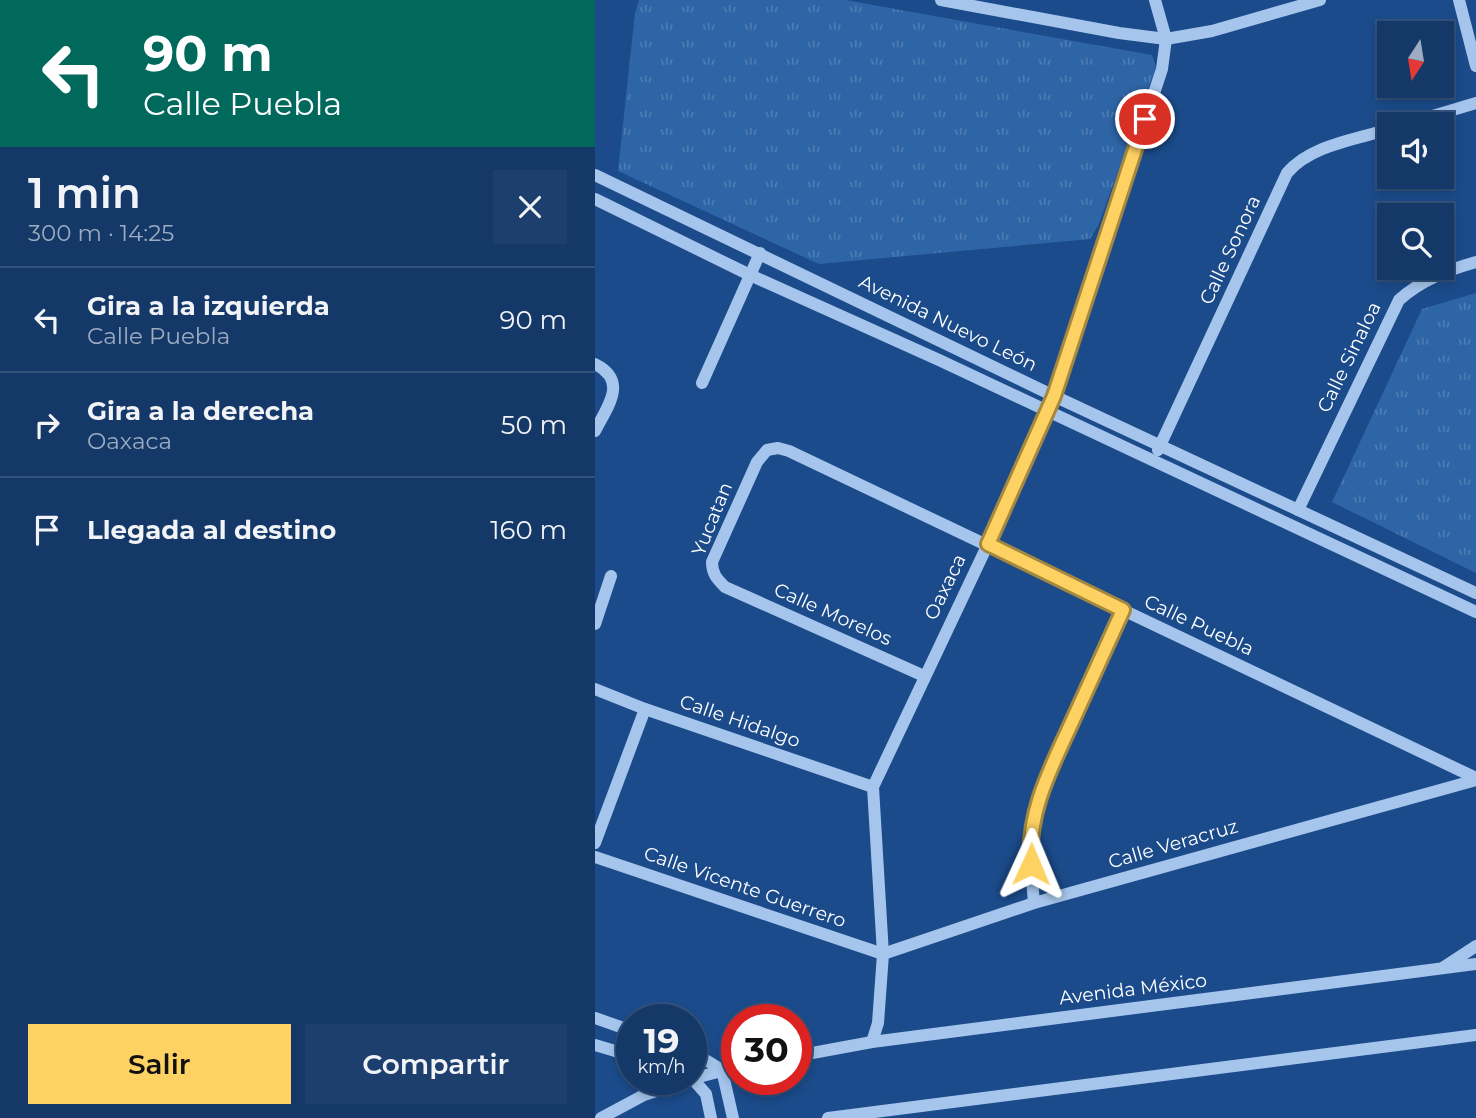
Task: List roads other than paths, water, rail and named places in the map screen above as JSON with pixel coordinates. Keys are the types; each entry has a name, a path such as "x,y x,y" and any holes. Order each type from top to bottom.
{"street":[{"path":"941,0 1119,33 1166,39 1212,31 1320,0"},
{"path":"1156,0 1166,39"},
{"path":"1459,0 1476,66"},
{"name":"Oaxaca","path":"871,1042 878,1023 883,954 873,787 988,544 1054,396 1162,69 1166,39"},
{"path":"1446,112 1476,103"},
{"name":"Calle Sonora","path":"1153,459 1287,173 1296,162 1312,153 1377,133"},
{"name":"Avenida Nuevo León","path":"595,175 1054,396 1476,593"},
{"path":"595,199 750,275 1153,459 1476,612"},
{"path":"651,226 660,206"},
{"path":"673,237 681,216"},
{"path":"702,383 760,253"},
{"name":"Calle Sinaloa","path":"1283,520 1294,508 1399,300 1423,282 1476,262"},
{"path":"809,301 818,281"},
{"path":"867,328 874,308"},
{"path":"939,360 944,342"},
{"path":"595,431 614,393 612,377 600,366"},
{"path":"1099,435 1105,419"},
{"name":"Calle Puebla","path":"757,462 767,450 789,451 1476,779"},
{"name":"Yucatan","path":"726,587 712,571 712,562 757,462"},
{"path":"1234,497 1239,482"},
{"path":"1306,531 1313,517"},
{"path":"1349,551 1357,537"},
{"path":"595,624 611,576"},
{"path":"1447,598 1453,582"},
{"name":"Calle Morelos","path":"726,587 924,676"},
{"path":"1034,903 1029,844 1033,816 1043,785 1123,610"},
{"name":"Calle Hidalgo","path":"595,689 645,709 873,787"},
{"path":"595,843 645,709"},
{"name":"Calle Veracruz","path":"883,954 1034,903 1476,779"},
{"name":"Calle Vicente Guerrero","path":"595,857 883,954"},
{"path":"1441,969 1476,946"},
{"name":"Avenida México","path":"812,1053 871,1042 1476,964"},
{"path":"595,1018 616,1025"},
{"path":"828,1118 1476,1035"},
{"path":"595,1045 616,1051"},
{"path":"601,1118 642,1095"},
{"path":"706,1095 711,1118"},
{"path":"728,1095 733,1118"}]}
